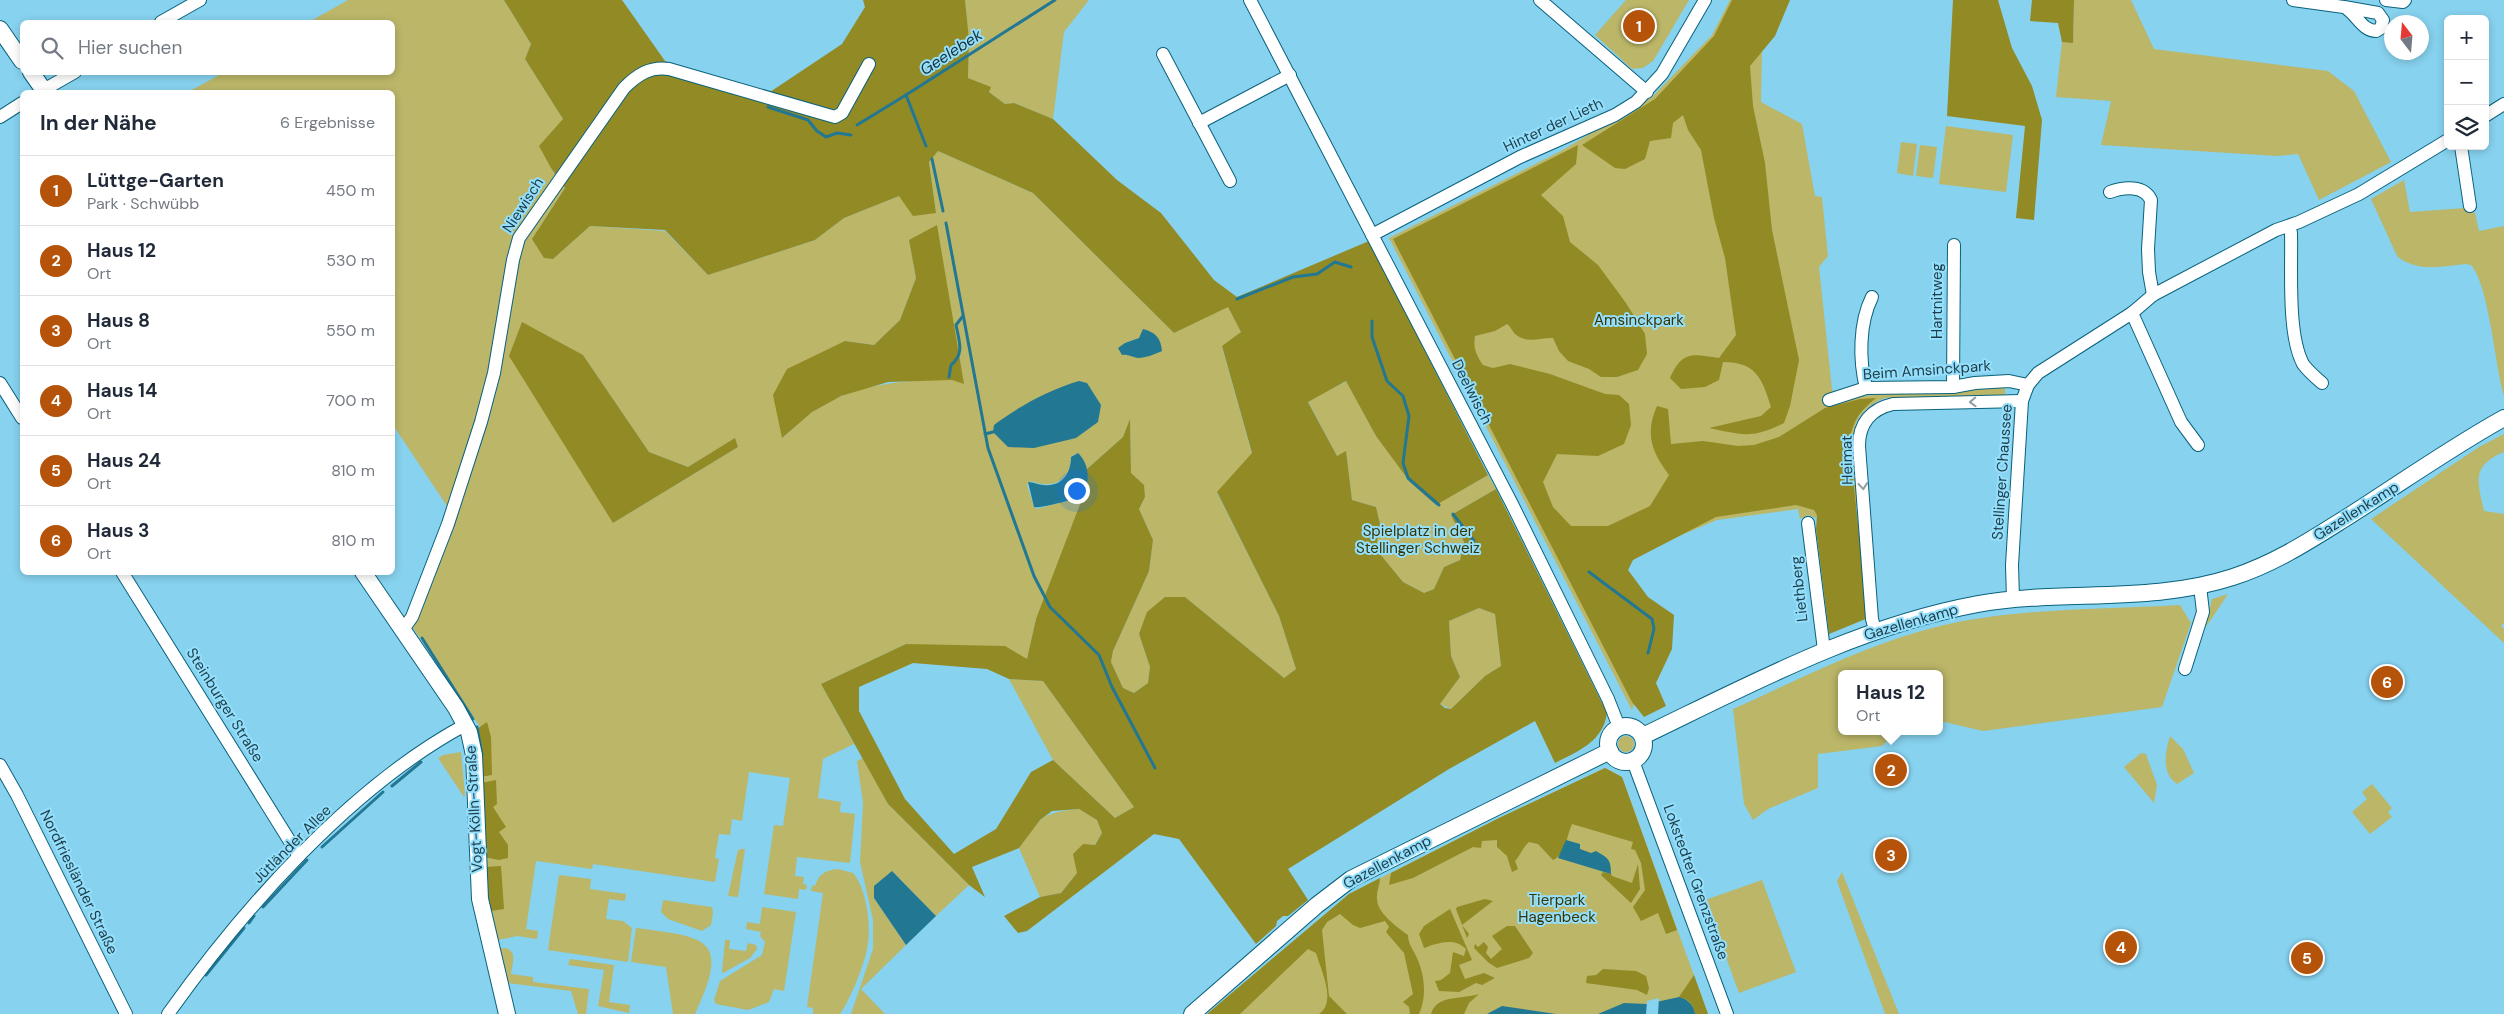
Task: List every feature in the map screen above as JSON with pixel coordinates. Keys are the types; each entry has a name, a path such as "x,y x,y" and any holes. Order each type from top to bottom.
{"street":[{"path":"165,20 200,0"},
{"name":"Deelwisch","path":"1250,0 1512,504 1608,699 1619,727"},
{"path":"1540,0 1647,92"},
{"name":"Hinter der Lieth","path":"1372,235 1520,157 1615,114 1647,92 1662,74 1705,0"},
{"path":"2293,0 2344,7"},
{"path":"2386,0 2403,2 2406,0"},
{"path":"0,29 20,57"},
{"path":"1163,54 1230,181"},
{"name":"Niewisch","path":"402,632 412,617 448,524 481,422 494,374 513,260 519,238 624,88 645,72 657,68 669,69 835,117 842,113 870,64"},
{"path":"33,75 42,90"},
{"path":"46,90 70,75"},
{"path":"1199,123 1290,75"},
{"path":"0,116 20,104"},
{"path":"2489,113 2504,104"},
{"name":"Stellinger Chaussee","path":"2013,599 2012,565 2022,400 2028,386 2046,367 2132,313 2153,295 2240,248 2359,194 2444,142"},
{"path":"2462,150 2470,206"},
{"path":"2110,192 2125,189 2140,190 2145,192 2151,200 2148,249 2153,295"},
{"path":"2289,226 2291,233 2295,338 2302,362 2322,383"},
{"name":"Hartnitweg","path":"1953,387 1954,245"},
{"path":"1866,388 1862,361 1865,314 1872,297"},
{"path":"2132,313 2181,422 2198,445"},
{"name":"Beim Amsinckpark","path":"1829,400 1866,388 1953,387 1975,382 2009,381 2028,386"},
{"path":"0,383 20,415"},
{"name":"Heimat","path":"1875,630 1872,620 1859,446 1864,422 1876,410 1893,404 2022,400"},
{"name":"Gazellenkamp","path":"1643,736 1824,650 1875,630 1960,608 2013,599 2158,591 2200,586 2247,572 2295,550 2504,418"},
{"name":"Liethberg","path":"1808,523 1824,650"},
{"name":"Steinburger Straße","path":"124,575 299,856"},
{"name":"Vogt-Kölln-Straße","path":"365,575 465,725 474,755 480,899 507,1014"},
{"path":"2184,668 2203,612 2200,586"},
{"name":"Jütländer Allee","path":"168,1014 222,942 299,856 393,773 438,741 465,725"},
{"path":"1619,727 1633,727 1643,736 1643,751 1633,761 1619,761 1610,751 1610,737 1619,727"},
{"name":"Gazellenkamp","path":"1192,1014 1317,905 1352,879 1610,751"},
{"name":"Lokstedter Grenzstraße","path":"1633,761 1727,1014"},
{"name":"Nordfriesländer Straße","path":"0,765 17,795 126,1014"}],"green space":[{"path":"348,0 504,0 531,44 525,59 563,119 551,168 565,188 532,239 553,259 590,226 665,231 708,275 815,240 844,218 899,196 936,213 929,162 938,151 1033,193 1174,333 1228,306 1241,332 1222,347 1252,454 1217,493 1279,616 1296,669 1284,678 1185,597 1139,634 1150,667 1148,683 1134,693 1123,688 1111,662 1113,651 1149,571 1153,540 1139,509 1145,497 1131,473 1130,421 1123,437 1087,469 1077,453 1071,457 1068,472 1059,481 1047,484 1031,481 1027,485 1034,507 1037,509 1083,496 1042,609 1036,619 1027,660 906,644 821,684 854,744 823,759 818,798 841,802 840,812 855,814 850,863 797,857 795,876 804,877 803,884 807,885 806,890 799,889 798,899 764,894 774,825 783,826 790,778 749,772 742,821 732,819 730,835 719,834 715,858 719,859 715,882 593,864 592,869 536,861 526,929 538,931 537,939 517,936 498,940 489,890 484,815 483,739 480,727 413,628 457,512 447,506 395,428 395,90 192,90 219,75 395,75 395,20 313,20","holes":["909,240 932,357 930,380 884,384 854,391 812,412 783,438 845,341 874,345 900,320 916,278","1139,338 1138,358 1129,354 1125,343","583,355 649,452 688,467 735,439 738,447 613,523"]},
{"path":"965,0 1089,0 1064,32 1053,119 1014,103 1005,104 989,92 990,87 968,78 969,39"},
{"path":"1626,0 1689,0 1653,61 1643,68 1632,69 1595,35"},
{"name":"Amsinckpark","path":"1730,0 1763,0 1761,102 1802,124 1815,196 1822,197 1828,256 1819,267 1832,389 1838,402 1860,396 2005,386 2005,396 1885,398 1862,413 1854,432 1853,456 1858,494 1857,505 1822,507 1816,518 1808,515 1800,519 1798,509 1717,520 1594,572 1661,620 1632,710 1389,238 1561,151 1652,97 1712,35"},
{"path":"2074,0 2131,0 2154,49 2328,71 2354,91 2391,162 2319,200 2298,154 2277,156 2101,145 2111,101 2056,97 2062,42 2073,42"},
{"path":"1946,126 2013,135 2006,192 1939,184"},
{"path":"1901,142 1917,144 1913,176 1897,173"},
{"path":"1920,145 1937,147 1933,178 1916,176"},
{"path":"2404,180 2410,212 2465,208 2475,213 2479,231 2504,226 2504,396 2487,307 2477,275 2471,265 2421,266 2404,261 2397,256 2371,199"},
{"name":"Spielplatz in der Stellinger Schweiz","path":"1347,381 1376,436 1435,505 1488,475 1496,489 1451,515 1464,542 1460,560 1444,567 1434,589 1424,593 1403,582 1376,549 1380,524 1376,507 1352,500 1346,452 1337,456 1308,401"},
{"path":"2504,434 2504,452 2493,457 2481,469 2479,484 2484,511 2504,514 2504,623 2501,626 2504,629 2504,643 2371,519 2479,447"},
{"path":"2228,594 2206,627 2212,599"},
{"path":"2180,605 2191,623 2162,707 1983,731 1943,722 1943,670 1838,670 1838,735 1893,735 1882,746 1818,754 1818,788 1768,809 1753,820 1744,804 1733,709 1855,654 1917,632 1982,618 2031,612"},
{"path":"1479,608 1495,614 1501,666 1485,676 1451,709 1440,704 1460,677 1451,656 1449,621"},
{"path":"1009,679 1043,681 1134,807 1115,818 1053,760"},
{"path":"1623,736 1629,736 1634,741 1632,750 1623,752 1618,747 1618,741"},
{"path":"2170,736 2183,749 2194,773 2177,784 2168,774 2166,768"},
{"path":"461,752 464,797 438,758 443,755"},
{"path":"2141,753 2146,754 2157,785 2154,803 2124,767"},
{"path":"863,758 888,804 969,885 936,916 892,871 874,898 906,945 861,989 885,1014 851,1014 873,949 873,920 860,862 863,803 857,761"},
{"name":"Tierpark Hagenbeck","path":"1605,768 1622,777 1708,1014 1207,1014 1349,894 1497,819"},
{"path":"2372,784 2392,808 2388,812 2392,817 2370,834 2352,812 2367,799 2362,792"},
{"path":"1079,809 1097,820 1102,833 1077,873 1061,893 1040,897 1019,848 1037,824 1048,815"},
{"path":"745,849 738,897 728,896 738,850"},
{"path":"838,869 853,873 862,889 867,909 869,931 867,949 856,983 840,1014 813,1014 813,1008 807,1007 823,893 811,891 812,885 815,886 818,878 823,873"},
{"path":"1842,872 1899,1014 1885,1014 1837,881"},
{"path":"559,875 591,879 590,889 626,894 625,901 609,899 606,919 623,921 632,928 628,962 548,950"},
{"path":"1762,880 1796,972 1739,993 1705,900"},
{"path":"663,900 712,907 711,925 702,931 668,919 661,912"},
{"path":"762,907 796,912 784,991 774,989 769,1002 748,1010 716,1004 714,1000 720,981 762,955 765,942 760,936 761,932 746,929 747,922 760,924"},
{"path":"636,928 680,935 695,939 706,946 711,956 711,970 706,989 695,1014 673,1014 666,967 631,962"},
{"path":"725,940 730,940 729,949 746,951 748,943 756,945 757,949 750,958 723,973"},
{"path":"506,948 510,950 513,956 511,974 533,977 533,982 589,989 586,1014 578,1014 571,991 508,983 496,949"},
{"path":"570,959 614,965 609,1002 630,1005 629,1013 598,1006 604,970 568,965"}],"shaded area":[{"path":"504,0 622,0 665,61 770,92 842,44 865,7 863,0 965,0 969,39 968,78 991,87 989,92 1005,104 1014,103 1053,119 1117,180 1161,213 1214,280 1237,297 1369,241 1488,475 1436,505 1410,482 1376,436 1346,381 1308,402 1337,456 1346,451 1352,500 1376,507 1380,524 1376,549 1403,582 1424,593 1434,589 1444,567 1460,560 1464,542 1451,515 1496,489 1607,713 1605,723 1600,731 1581,750 1555,763 1535,721 1449,769 1288,869 1308,900 1288,916 1283,916 1277,921 1276,926 1256,944 1179,839 1154,834 1027,931 1018,933 1004,916 1040,897 1061,893 1077,873 1073,854 1083,844 1095,845 1102,833 1097,820 1079,809 1052,811 1040,820 1019,848 972,867 985,897 969,885 888,804 821,684 906,644 1005,646 1027,659 1036,619 1087,486 1087,469 1123,437 1130,419 1131,473 1144,485 1145,497 1139,509 1153,540 1149,571 1113,651 1111,662 1123,688 1134,693 1148,683 1150,667 1139,634 1147,612 1165,597 1185,597 1284,678 1296,669 1279,616 1217,492 1252,453 1222,346 1241,332 1228,307 1174,333 1033,193 938,151 929,162 936,213 913,216 899,196 844,218 815,240 708,275 665,230 590,226 553,259 544,258 532,239 565,188 539,146 563,119 525,59 531,44","holes":["1479,608 1495,614 1501,666 1485,676 1451,709 1445,708 1440,704 1460,677 1451,656 1449,621","913,663 987,669 1009,679 1043,681 1134,807 1115,818 1053,760 1031,772 996,829 954,854 905,799 859,711 859,687"]},
{"path":"1732,0 1790,0 1775,36 1750,66 1753,106 1765,163 1772,230 1799,360 1790,406 1784,423 1764,432 1747,434 1709,428 1761,416 1771,407 1761,380 1750,369 1743,365 1723,362 1719,380 1705,387 1681,389 1670,378 1674,369 1684,358 1695,355 1719,358 1736,335 1725,258 1714,218 1701,150 1688,130 1683,115 1673,123 1671,138 1650,141 1645,159 1625,169 1615,168 1582,145 1655,99 1714,36"},
{"path":"1953,0 1998,0 2012,48 2032,86 2042,120 2034,220 2016,218 2025,126 1947,116"},
{"path":"2032,0 2074,0 2073,43 2062,42 2058,23 2030,21"},
{"path":"1578,145 1576,164 1541,195 1563,216 1570,242 1598,265 1626,303 1645,334 1647,354 1638,370 1617,377 1601,377 1589,369 1568,361 1559,351 1553,338 1523,339 1514,333 1507,324 1495,331 1475,336 1474,340 1476,351 1483,365 1493,368 1510,364 1550,374 1605,394 1619,395 1629,404 1631,425 1624,444 1598,456 1557,454 1543,482 1553,507 1571,526 1608,526 1650,506 1669,475 1658,458 1652,442 1651,425 1657,406 1668,409 1671,444 1703,441 1738,446 1754,445 1779,437 1825,408 1860,399 1876,398 1858,416 1849,440 1868,618 1829,634 1816,529 1817,515 1814,510 1796,505 1716,517 1633,560 1628,570 1648,597 1674,615 1672,649 1656,683 1666,706 1644,717 1632,702 1393,239"},
{"path":"937,225 964,384 952,380 888,382 841,396 812,412 782,438 773,395 787,369 845,341 874,345 900,320 916,278 909,240"},
{"path":"522,322 583,355 649,452 688,467 735,438 738,447 613,523 509,356"},
{"path":"487,722 491,737 492,775 480,777 474,731"},
{"path":"1605,768 1622,777 1677,930 1666,934 1658,913 1641,921 1633,907 1645,890 1641,863 1635,850 1631,849 1633,842 1572,824 1563,849 1553,860 1538,844 1529,842 1515,861 1518,869 1512,872 1507,856 1497,847 1497,840 1482,841 1481,848 1473,847 1413,878 1389,885 1391,873 1497,819"},
{"path":"496,780 497,804 493,807 506,827 499,832 508,845 508,858 499,860 484,857 481,783"},
{"path":"1638,864 1640,889 1631,903 1601,875 1603,872 1611,874 1632,883"},
{"path":"501,866 504,909 491,911 498,940 494,941 488,915 484,867"},
{"path":"1380,878 1377,899 1380,909 1388,919 1408,935 1419,963 1424,993 1419,1014 1410,1014 1409,1007 1403,1002 1413,994 1404,953 1386,932 1389,927 1385,921 1360,928 1353,925 1340,914 1327,922 1322,930 1329,996 1347,1014 1319,1014 1327,1002 1326,985 1316,953 1308,949 1240,1014 1207,1014 1349,894"},
{"path":"1485,899 1493,901 1462,925 1457,907"},
{"path":"1450,909 1472,960 1459,965 1465,979 1484,973 1495,978 1482,985 1476,983 1459,992 1439,991 1435,981 1441,980 1450,973 1453,952 1464,956 1466,949 1461,945 1451,942 1424,948 1419,934 1424,926"},
{"path":"1462,925 1469,934 1467,938"},
{"path":"1507,926 1515,926 1533,953 1529,958 1497,968 1474,948 1475,944 1478,947 1484,942 1488,947 1486,953 1491,959 1502,949 1492,936"},
{"path":"1603,969 1636,971 1646,976 1649,988 1647,995 1637,990 1586,983 1587,976 1596,975"},
{"path":"1694,975 1708,1014 1695,1014 1690,1003 1679,997"},
{"path":"1479,994 1469,1003 1464,1014 1431,1014 1438,1003 1444,1000"}],"water":[{"path":"1143,329 1157,336 1162,351 1141,358 1122,355 1118,348 1125,343 1139,338"},
{"path":"1079,381 1087,383 1101,405 1098,422 1076,438 1034,448 1008,447 993,432 994,425 1024,405"},
{"path":"1078,453 1085,463 1088,473 1087,485 1083,496 1034,507 1028,482 1042,485 1056,484 1067,473 1071,457"},
{"path":"1566,840 1580,844 1580,849 1591,853 1596,851 1606,857 1610,865 1611,874 1558,858"},
{"path":"892,871 936,916 906,945 874,898 874,886"},
{"path":"1679,997 1690,1003 1695,1014 1598,1014 1624,1003 1647,1004"},
{"path":"1502,1006 1556,1014 1487,1014"}],"pier":[{"path":"1659,998 1658,1014 1646,1014 1647,1001"}],"waterway":[{"name":"Geelebek","path":"926,146 906,95 1055,0"},
{"path":"857,125 906,95"},
{"path":"768,107 808,120 817,131 826,137 837,133 851,135"},
{"path":"932,159 943,211"},
{"path":"946,223 988,448 1034,576 1050,607 1099,655 1112,687 1155,768"},
{"path":"1237,299 1293,277 1317,274 1335,262 1351,267"},
{"path":"949,377 951,365 960,352 956,325 963,316"},
{"name":"Geelebek","path":"1372,321 1372,337 1387,381 1403,396 1409,416 1403,463 1408,478 1439,505"},
{"path":"985,434 993,432"},
{"path":"1453,514 1474,541"},
{"path":"1589,572 1652,619 1654,629 1648,653"},
{"path":"422,638 473,719"},
{"path":"477,727 482,755"},
{"path":"392,786 421,762"},
{"path":"322,847 383,792"},
{"path":"263,907 307,860"},
{"path":"249,923 254,916"},
{"path":"206,975 244,928"}],"place":[{"name":"Lüttge-Garten","path":"1639,26"},
{"name":"Haus 3","path":"2387,682"},
{"name":"Haus 12","path":"1891,770"},
{"name":"Haus 8","path":"1891,855"},
{"name":"Haus 14","path":"2121,947"},
{"name":"Haus 24","path":"2307,958"}]}
